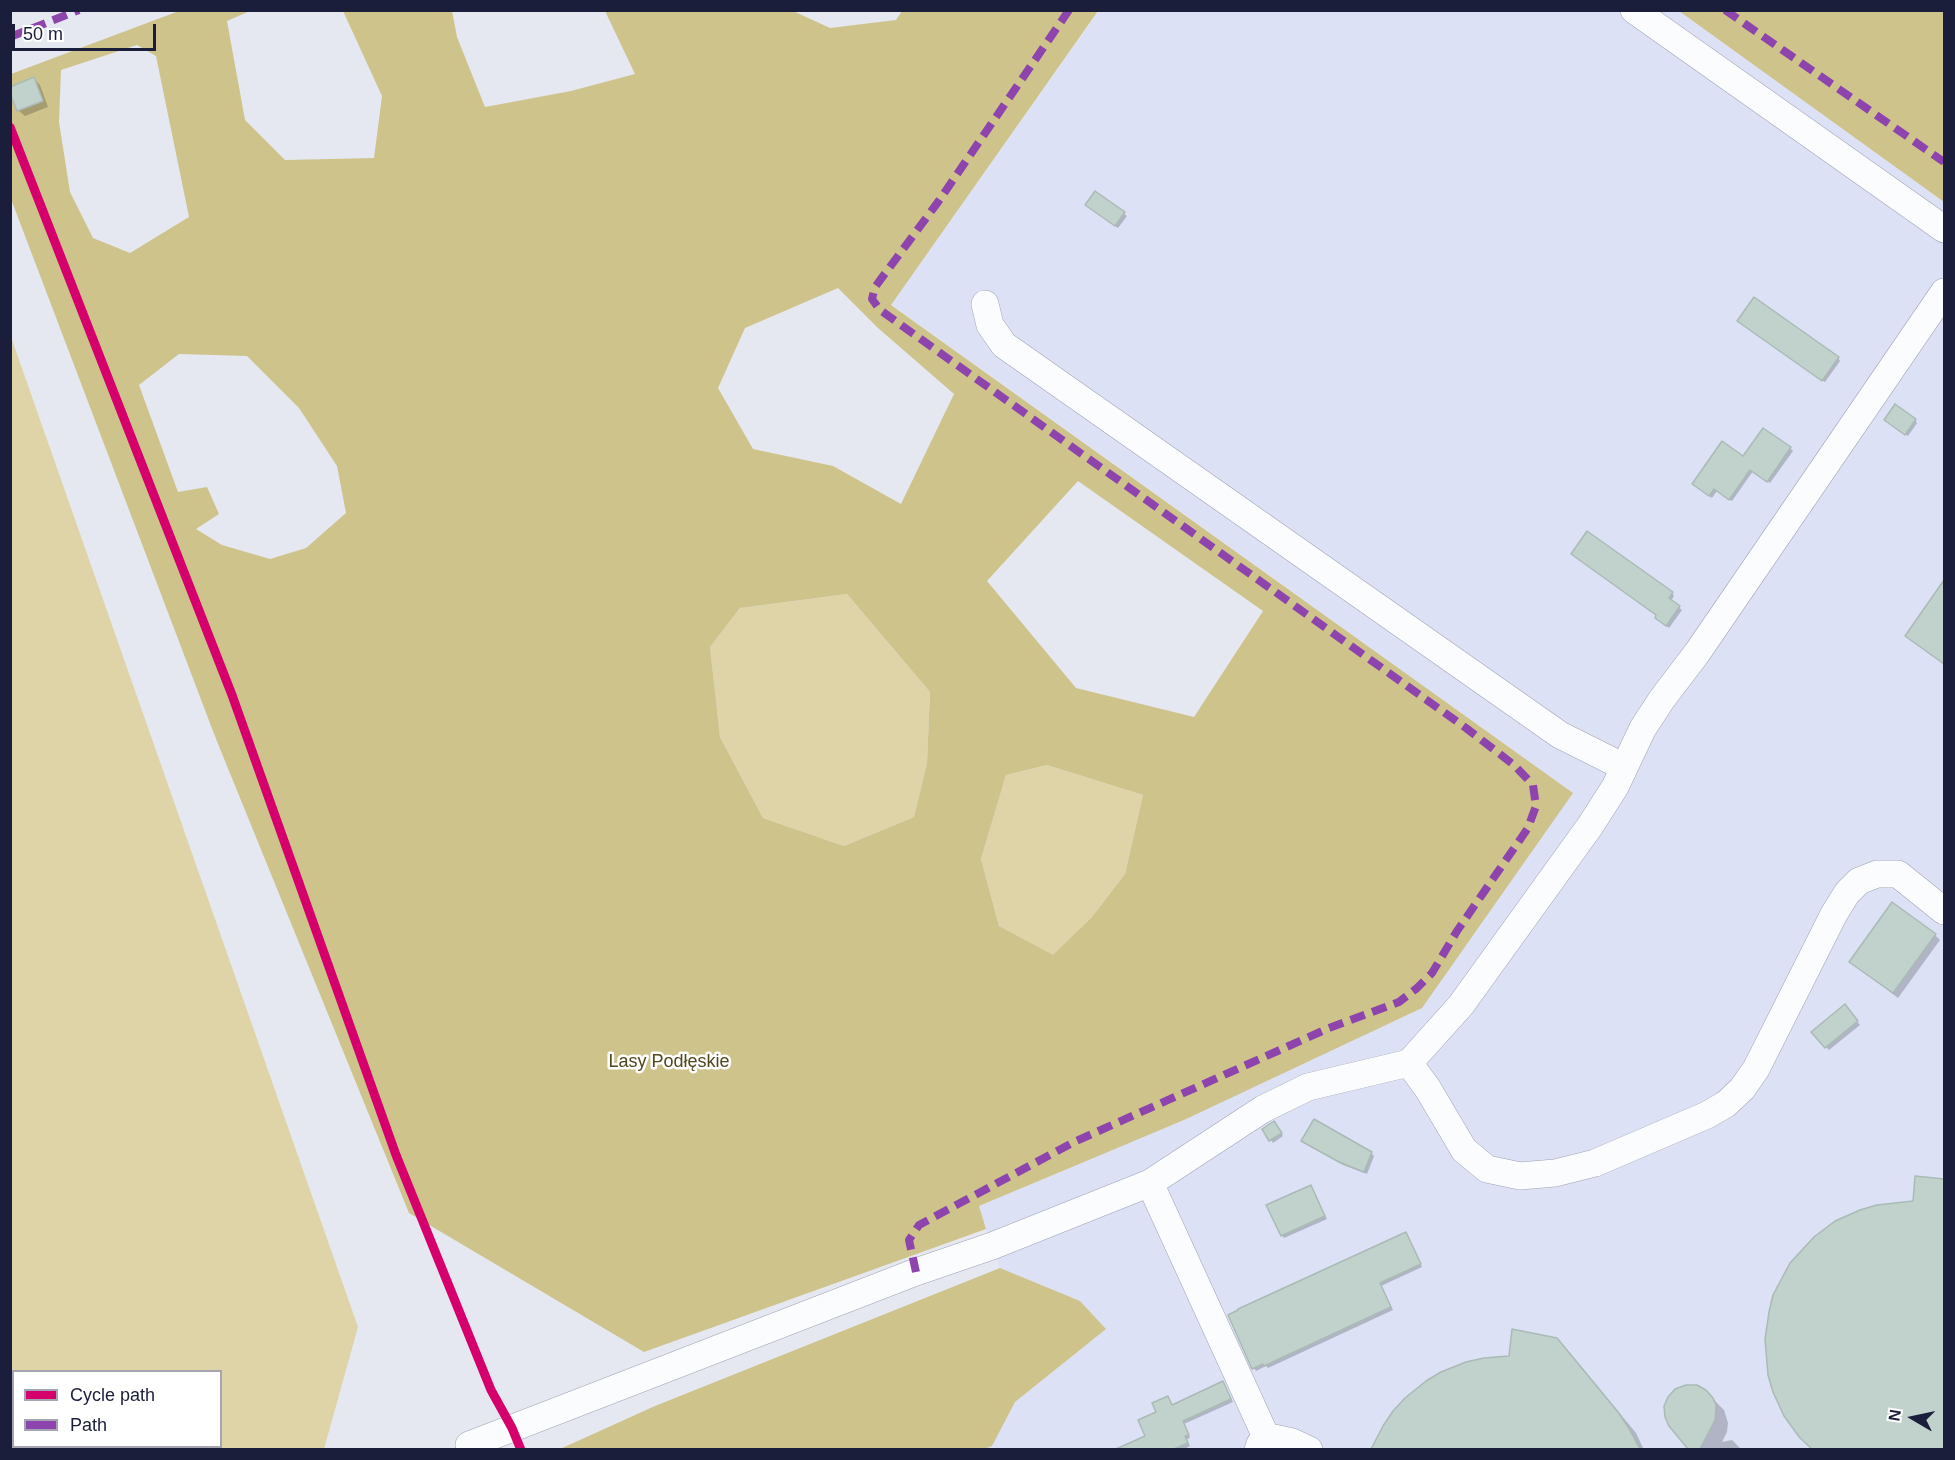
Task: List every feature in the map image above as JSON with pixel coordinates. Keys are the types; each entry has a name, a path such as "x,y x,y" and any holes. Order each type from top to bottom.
{"lane":[{"path":"1634,10 1944,229"},
{"path":"469,1445 916,1272 992,1246 1150,1183 1263,1109 1308,1087 1408,1063 1461,1005 1590,826 1615,787 1644,728 1662,699 1704,643 1944,292"},
{"path":"985,304 990,325 1004,345 1560,735 1624,767"},
{"path":"1408,1063 1428,1089 1464,1150 1487,1168 1520,1176 1555,1173 1595,1163 1707,1115 1726,1104 1742,1089 1756,1069 1834,914 1847,893 1859,881 1877,874 1898,874 1944,911"},
{"path":"1150,1183 1260,1420 1263,1444 1274,1438 1309,1449"}],"shaded area":[{"path":"1099,11 1679,11 1944,202 1944,1449 984,1449 992,1446 1015,1402 1106,1329 1080,1301 1000,1268 978,1206 1184,1120 1362,1031 1573,793 891,304"},
{"path":"10,334 358,1327 324,1449 11,1449"},
{"path":"847,594 930,692 927,763 914,817 844,846 763,818 720,737 710,647 740,608"},
{"path":"1047,765 1143,795 1125,874 1091,918 1053,956 999,926 981,859 1006,775"}],"green space":[{"name":"Lasy Podłęskie","path":"179,11 250,11 227,21 245,120 285,160 374,158 382,96 343,11 452,11 457,37 485,107 571,91 635,74 605,11 793,11 830,28 896,20 902,11 1098,11 891,305 1573,793 1422,1008 1184,1120 979,1206 986,1229 644,1352 409,1213 216,739 11,199 11,74","holes":["137,45 156,56 189,217 130,253 93,238 70,192 59,122 61,70","838,288 878,328 954,394 901,504 833,466 753,449 718,388 745,328","179,354 247,356 299,408 337,466 346,513 306,548 270,559 222,545 196,529 219,514 207,487 178,492 139,385","1078,481 1263,611 1194,717 1076,688 987,581","847,594 930,692 927,763 914,817 844,846 763,818 720,737 710,647 740,608","1047,765 1143,795 1125,874 1091,918 1053,955 999,926 981,859 1006,775"]},
{"path":"1679,11 1944,11 1944,202"},
{"path":"1000,1268 1080,1301 1106,1329 1015,1402 992,1446 984,1449 560,1449 655,1406"}],"building":[{"path":"34,77 43,101 17,111 10,87"},
{"path":"1095,191 1125,212 1115,226 1085,205"},
{"path":"1754,297 1839,357 1822,381 1737,321"},
{"path":"1895,404 1916,419 1905,435 1884,420"},
{"path":"1763,428 1791,447 1767,482 1750,470 1729,500 1714,489 1709,496 1692,484 1722,441 1743,456"},
{"path":"1587,531 1673,592 1669,598 1680,606 1666,626 1655,618 1656,615 1571,554"},
{"path":"1944,580 1944,664 1905,636"},
{"path":"1892,902 1936,934 1893,993 1849,962"},
{"path":"1845,1004 1858,1021 1825,1048 1811,1032"},
{"path":"1314,1119 1372,1152 1364,1172 1339,1162 1301,1141"},
{"path":"1274,1121 1282,1133 1269,1141 1262,1129"},
{"path":"1915,1176 1944,1179 1944,1449 1812,1449 1800,1438 1784,1416 1768,1375 1765,1339 1773,1295 1790,1263 1814,1237 1835,1221 1860,1210 1877,1205 1913,1201"},
{"path":"1311,1185 1325,1216 1281,1236 1266,1205"},
{"path":"1406,1232 1421,1264 1380,1283 1391,1307 1264,1366 1263,1364 1252,1369 1228,1315"},
{"path":"1512,1329 1557,1338 1618,1412 1640,1449 1371,1449 1393,1411 1426,1381 1466,1362 1509,1356"},
{"path":"1223,1381 1231,1399 1183,1421 1189,1435 1185,1436 1188,1443 1174,1449 1116,1449 1145,1436 1138,1420 1156,1412 1152,1403 1168,1396 1172,1405"},
{"path":"1686,1385 1697,1385 1706,1390 1716,1405 1715,1420 1700,1449 1688,1449 1669,1426 1665,1417 1664,1406 1668,1397 1675,1389"}],"marked path":[{"path":"10,37 79,10"},
{"path":"916,1272 909,1240 919,1225 1074,1142 1329,1028 1399,1002 1432,973 1457,931 1528,828 1536,806 1533,785 1514,765 1466,728 880,310 872,299 875,287 938,202 1069,10"},
{"path":"1725,10 1944,162"}],"cycle path":[{"path":"10,127 232,695 396,1155 491,1390 521,1450"}]}
